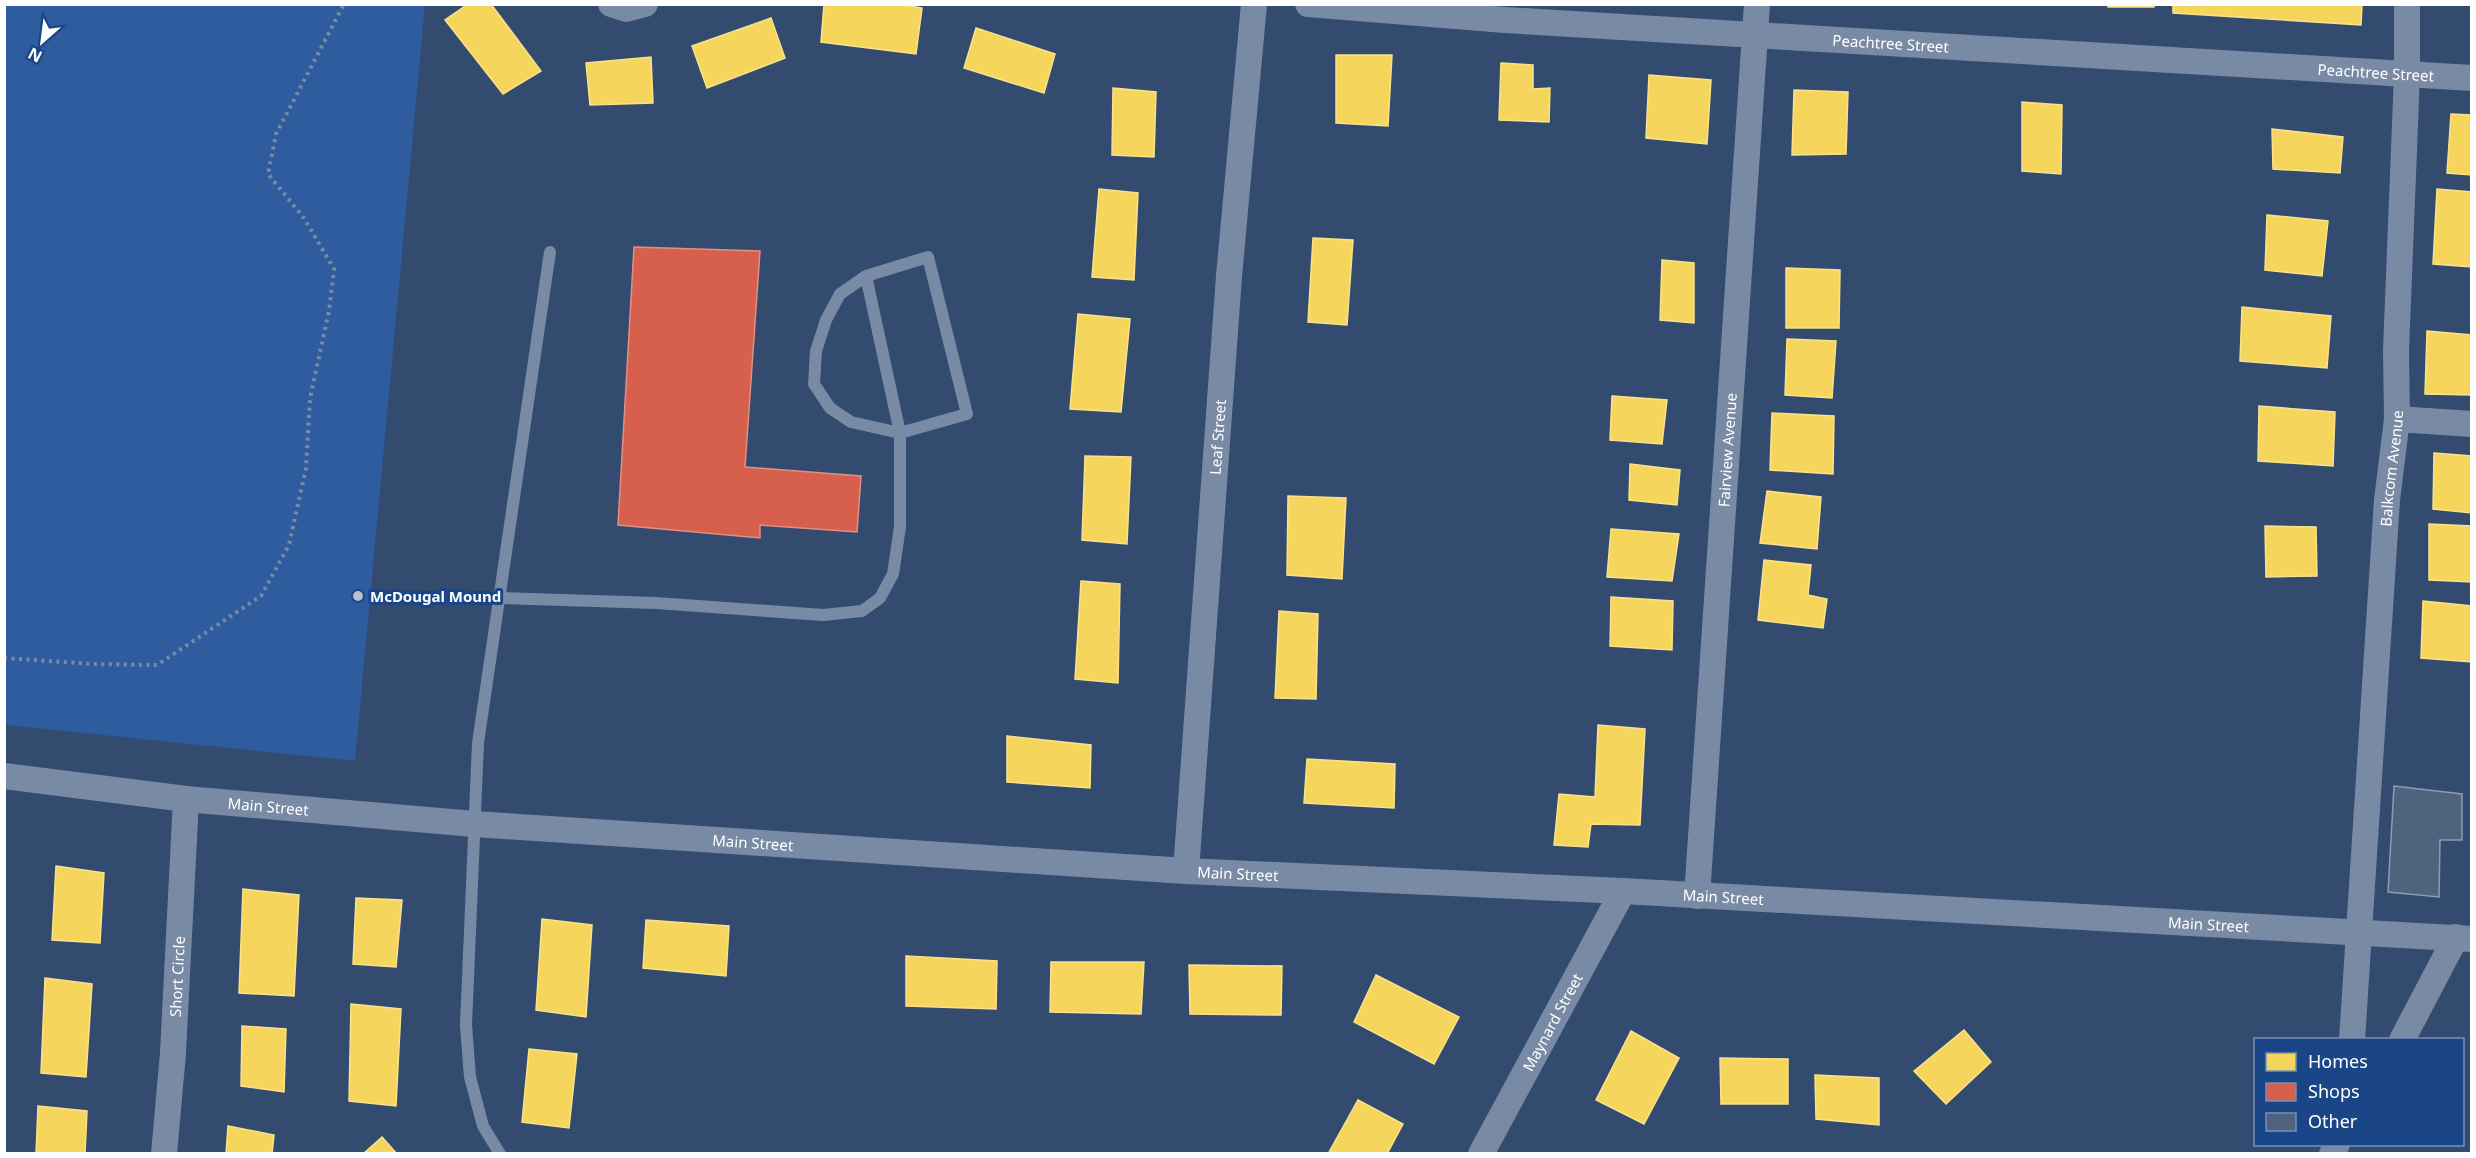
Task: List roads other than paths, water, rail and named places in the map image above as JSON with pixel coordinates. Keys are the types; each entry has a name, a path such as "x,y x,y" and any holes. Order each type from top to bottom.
{"street":[{"path":"611,4 626,9 645,4"},
{"name":"Leaf Street","path":"1186,871 1229,276 1254,4"},
{"name":"Peachtree Street","path":"1308,4 2472,78"},
{"name":"Fairview Avenue","path":"1697,896 1757,4"},
{"name":"Balkcom Avenue","path":"2352,1038 2387,500 2397,419 2396,351 2407,74 2407,4"},
{"path":"2397,419 2472,424"},
{"name":"Main Street","path":"4,776 186,799 474,824 1186,871 1623,891 2464,938"},
{"name":"Short Circle","path":"164,1154 173,1053 186,799"},
{"name":"Maynard Street","path":"1481,1154 1623,891"},
{"path":"2403,1038 2464,938"}],"lane":[{"path":"500,1154 483,1126 470,1077 466,1025 478,743 550,252"},
{"path":"928,257 967,414 900,433 851,422 830,408 814,384 816,351 826,320 840,294 866,276 928,257"},
{"path":"499,598 656,603 823,615 862,611 880,598 893,574 900,527 900,433 866,276"}],"place":[{"name":"McDougal Mound","path":"358,596"}]}
